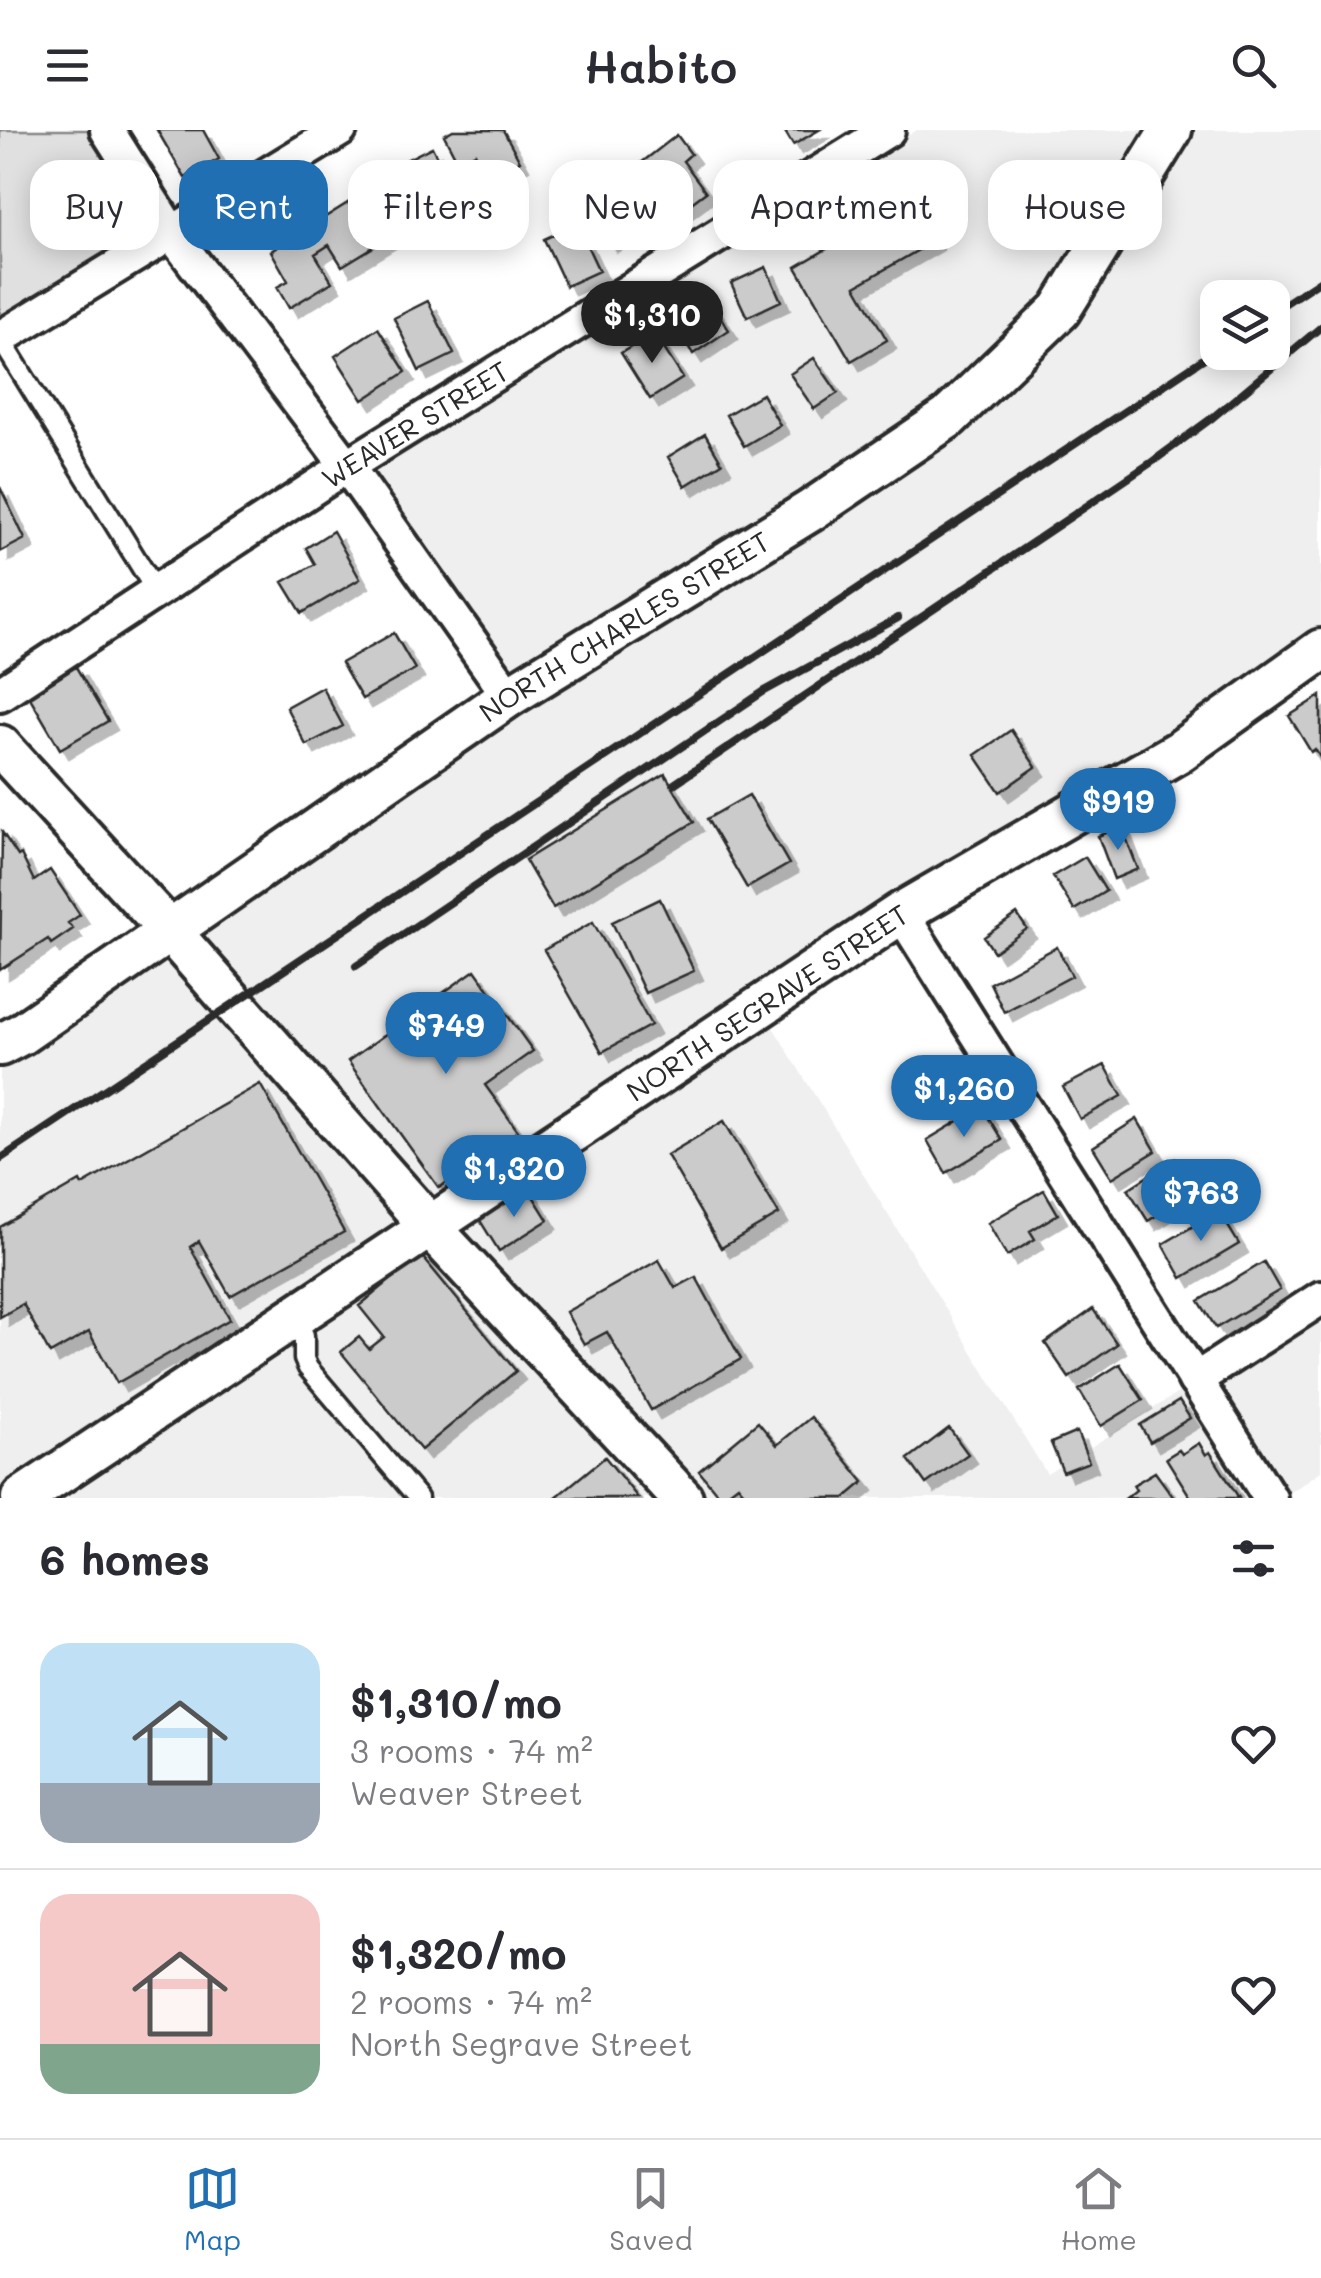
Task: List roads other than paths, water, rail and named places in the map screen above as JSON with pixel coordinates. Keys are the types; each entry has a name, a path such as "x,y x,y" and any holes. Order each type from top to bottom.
{"street":[{"path":"108,130 172,234 347,466 509,696"},
{"path":"0,338 340,130"},
{"name":"WEAVER STREET","path":"0,694 347,466 888,130"},
{"name":"NORTH CHARLES STREET","path":"0,1045 509,696 810,510 949,417 1060,310 1171,130"},
{"name":"NORTH SEGRAVE STREET","path":"22,1498 902,913 1180,750 1321,650"},
{"path":"2,753 168,929 429,1225 682,1498"},
{"path":"902,913 1270,1498"},
{"path":"1196,1380 1321,1298"}],"lane":[{"path":"0,338 156,591"},
{"path":"292,1316 304,1335 308,1368 418,1498"}],"railway":[{"path":"1290,300 1321,280"},
{"path":"674,784 1152,462 1212,418 1321,327"},
{"path":"0,1159 1200,361"},
{"path":"356,966 763,692 898,618"}]}
